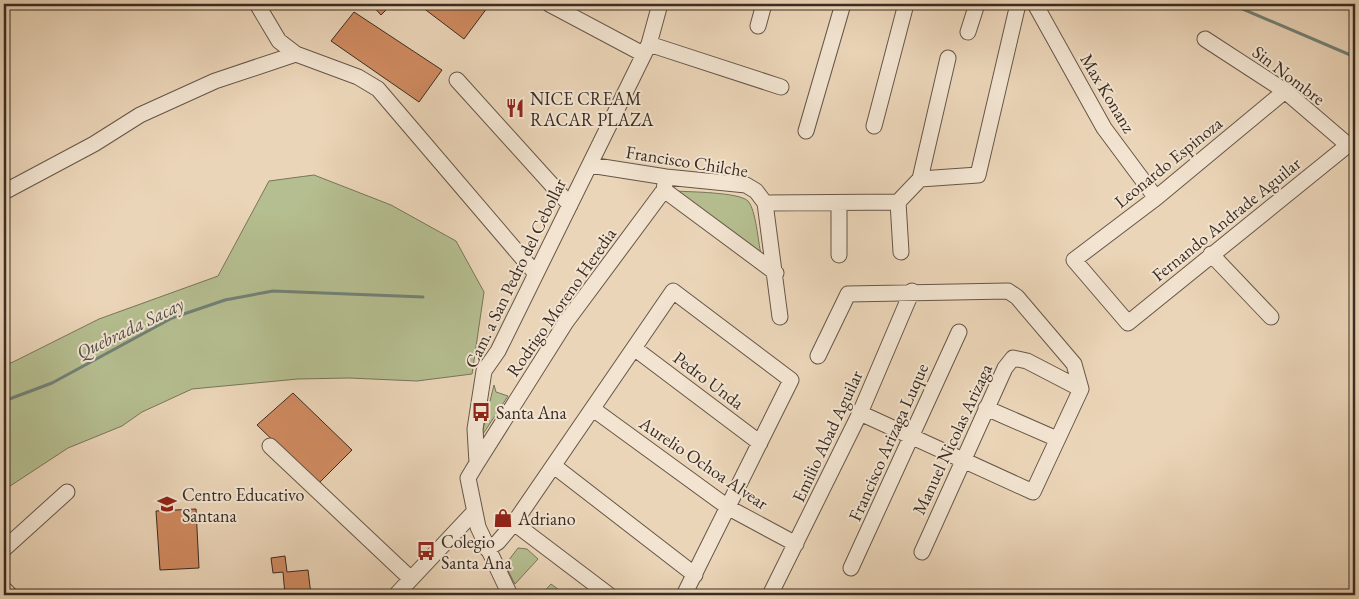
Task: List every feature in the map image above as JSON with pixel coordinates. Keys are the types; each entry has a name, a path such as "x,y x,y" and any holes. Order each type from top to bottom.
{"street":[{"path":"257,4 279,41 296,54 358,77 378,89 536,274"},
{"path":"549,4 646,49 781,87"},
{"name":"Cam. a San Pedro del Cebollar","path":"510,595 487,549 474,512 468,478 477,463 475,429 484,371 498,351 646,49 660,4"},
{"path":"758,26 764,4"},
{"path":"806,131 844,4"},
{"path":"874,126 906,4"},
{"path":"968,32 977,4"},
{"path":"920,180 978,175 1018,4"},
{"name":"Max Konanz","path":"1035,4 1104,128 1156,198"},
{"name":"Sin Nombre","path":"1205,38 1285,91 1348,145"},
{"path":"4,192 94,144 140,115 215,81 296,54"},
{"path":"780,317 776,273 765,203 898,202 920,180 948,58"},
{"path":"457,80 570,205"},
{"name":"Leonardo Espinoza","path":"1128,323 1074,260 1156,198 1285,91"},
{"name":"Fernando Andrade Aguilar","path":"1128,323 1348,145"},
{"name":"Francisco Chilche","path":"590,165 665,184 746,185 756,191 765,203"},
{"path":"665,184 776,273"},
{"name":"Rodrigo Moreno Heredia","path":"477,463 566,322 665,184"},
{"path":"898,202 901,252"},
{"path":"839,203 839,255"},
{"path":"1211,254 1271,317"},
{"path":"487,549 498,542 514,523 594,409 673,291 791,380 729,508 684,595"},
{"path":"818,356 848,294 1008,291 1017,297 1074,364 1081,389 1033,492 860,413"},
{"name":"Emilio Abad Aguilar","path":"770,595 860,413 912,292"},
{"name":"Francisco Arizaga Luque","path":"852,568 958,332"},
{"name":"Pedro Unda","path":"634,348 760,443"},
{"name":"Manuel Nicolas Arizaga","path":"922,552 962,459 1005,368 1013,358 1027,361 1081,389"},
{"path":"986,408 1058,440"},
{"name":"Aurelio Ochoa Alvear","path":"594,409 729,508 796,544"},
{"path":"270,446 411,578"},
{"path":"554,466 695,575"},
{"path":"4,549 67,492"},
{"path":"396,595 474,512"},
{"path":"514,523 609,595"},
{"path":"4,590 10,595"}],"green space":[{"path":"314,175 391,205 456,241 484,292 472,374 417,381 349,378 298,379 192,389 142,412 122,426 68,448 4,490 4,356 11,363 99,319 218,276 269,181"},
{"path":"675,191 725,194 748,201 755,219 761,254"},
{"path":"494,385 496,392 508,396 481,437"},
{"path":"518,548 527,549 538,559 515,584 505,565"},
{"path":"551,584 566,595 541,595"}],"building":[{"path":"371,4 392,4 381,15"},
{"path":"418,4 490,4 464,39"},
{"path":"354,12 442,70 419,102 331,41"},
{"path":"293,393 352,450 318,484 257,425"},
{"path":"196,509 199,568 160,570 156,511"},
{"path":"285,556 287,572 308,570 311,595 285,595 283,572 273,573 271,558"},
{"path":"267,593 267,595 251,595 251,594"}],"waterway":[{"path":"1231,4 1355,57"},
{"name":"Quebrada Sacay","path":"4,401 52,383 172,318 225,300 273,291 423,297"}],"place":[{"name":"NICE CREAM RACAR PLAZA","path":"515,108"},
{"name":"Santa Ana","path":"481,412"},
{"name":"Centro Educativo Santana","path":"167,504"},
{"name":"Adriano","path":"503,518"},
{"name":"Colegio Santa Ana","path":"426,551"}]}
